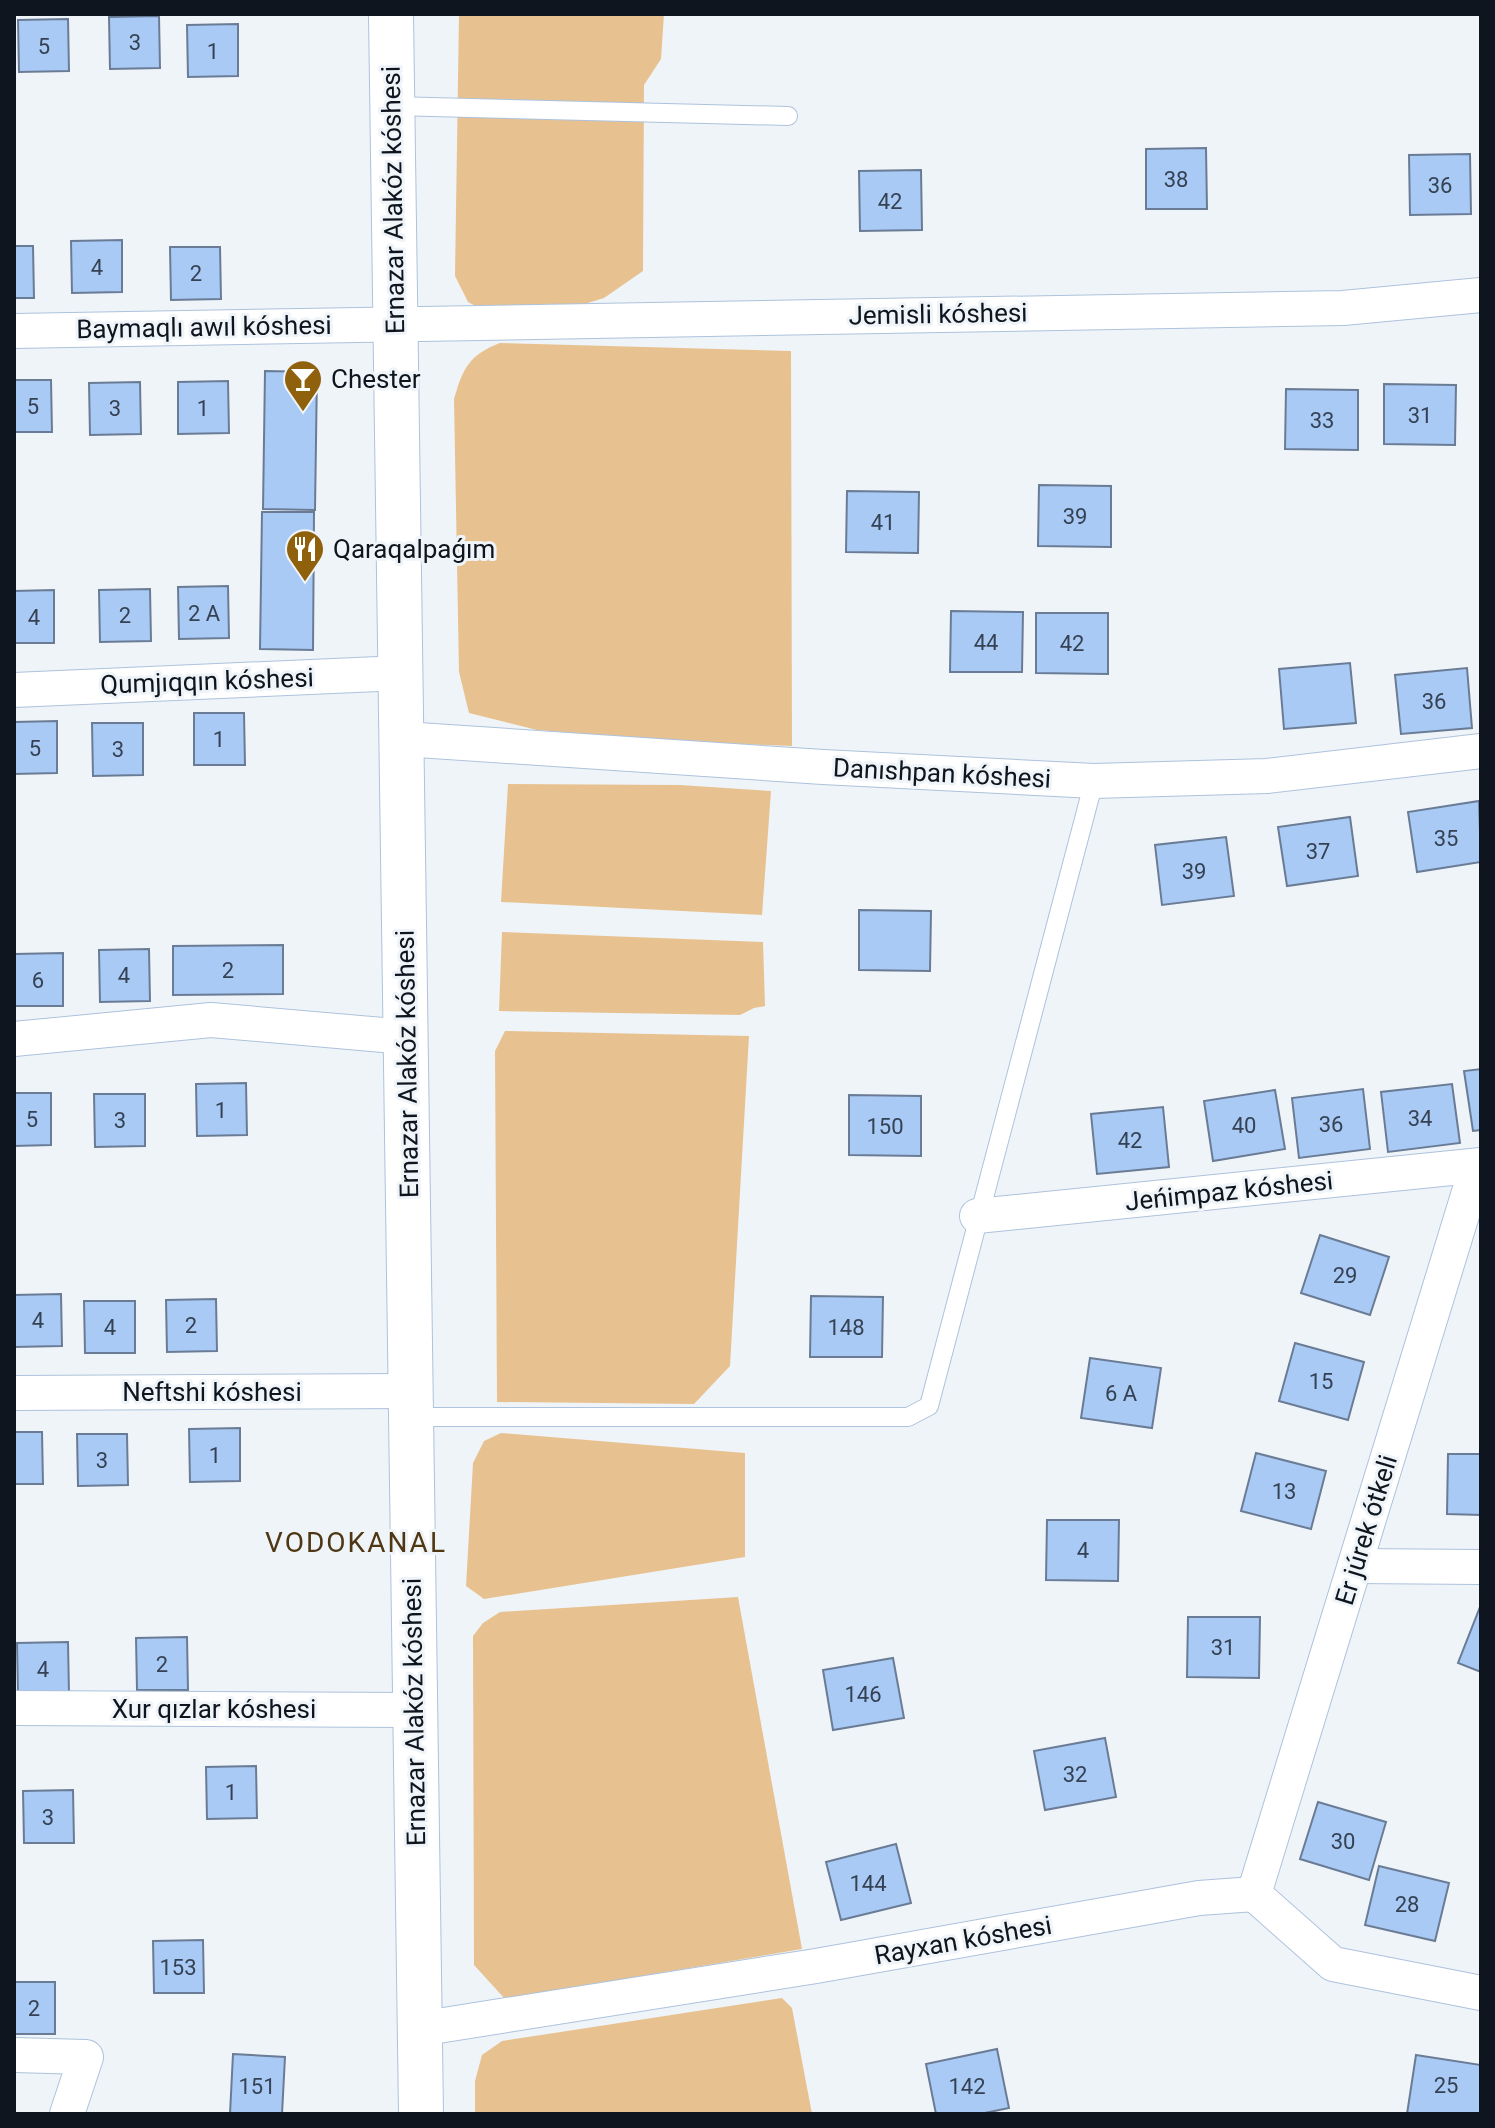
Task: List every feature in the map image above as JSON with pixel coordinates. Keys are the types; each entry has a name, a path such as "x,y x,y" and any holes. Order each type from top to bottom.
{"main road":[{"name":"Ernazar Alakóz kóshesi","path":"391,14 421,2114"}],"street":[{"name":"Jemisli kóshesi","path":"395,323 1343,308 1481,295"},
{"name":"Baymaqlı awıl kóshesi","path":"14,331 395,323"},
{"name":"Qumjıqqın kóshesi","path":"14,690 401,673"},
{"name":"Danıshpan kóshesi","path":"403,739 823,767 1094,781 1267,776 1481,751"},
{"path":"14,1039 211,1020 406,1037"},
{"name":"Jeńimpaz kóshesi","path":"977,1216 1479,1166"},
{"name":"Er júrek ótkeli","path":"1254,1894 1479,1166"},
{"name":"Neftshi kóshesi","path":"14,1393 410,1404"},
{"path":"1355,1566 1481,1567"},
{"name":"Xur qızlar kóshesi","path":"14,1708 414,1710"},
{"path":"1254,1894 1333,1964 1481,1993"},
{"name":"Rayxan kóshesi","path":"419,2029 816,1966 1199,1898 1254,1894"},
{"path":"14,2055 86,2057 67,2114"}],"lane":[{"path":"392,106 788,116"},
{"path":"410,1404 908,1417 929,1406 1094,781"}],"shaded area":[{"path":"459,14 664,14 661,59 644,85 643,271 604,298 562,311 489,313 468,302 455,276"},
{"path":"500,343 791,351 792,746 537,730 469,713 459,672 454,399 469,364 481,352"},
{"path":"508,784 680,785 771,791 762,915 501,902"},
{"path":"502,932 763,942 765,1006 740,1015 499,1011"},
{"path":"505,1031 749,1036 730,1366 694,1404 497,1402 495,1051"},
{"path":"501,1433 745,1453 745,1557 484,1599 466,1586 473,1463 484,1441"},
{"path":"738,1597 802,1949 505,1999 474,1965 473,1636 483,1623 500,1612"},
{"path":"782,1998 792,2008 812,2114 475,2114 475,2081 482,2055 502,2041"}],"building":[{"path":"159,16 160,68 110,69 109,17"},
{"path":"68,19 69,71 19,72 18,20"},
{"path":"238,24 238,76 188,77 187,25"},
{"path":"1206,148 1207,209 1146,209 1146,149"},
{"path":"1470,154 1471,214 1410,215 1409,155"},
{"path":"921,170 922,230 860,231 859,171"},
{"path":"122,240 122,292 72,293 71,241"},
{"path":"14,246 33,246 34,298 14,298"},
{"path":"170,247 220,247 221,299 171,300"},
{"path":"265,371 317,372 315,510 263,509"},
{"path":"14,380 51,380 52,432 14,432"},
{"path":"228,381 229,433 178,434 178,382"},
{"path":"140,382 141,434 90,435 89,383"},
{"path":"1384,384 1456,385 1455,445 1384,444"},
{"path":"1286,389 1358,390 1358,450 1285,449"},
{"path":"1039,485 1111,486 1111,547 1038,546"},
{"path":"847,491 919,492 918,553 846,552"},
{"path":"262,512 314,512 313,650 260,649"},
{"path":"228,586 229,638 179,639 178,587"},
{"path":"150,589 151,641 100,642 99,590"},
{"path":"54,590 54,643 14,643 14,591"},
{"path":"951,611 1023,612 1022,672 950,672"},
{"path":"1036,613 1108,613 1108,674 1036,673"},
{"path":"1350,663 1356,723 1284,729 1279,669"},
{"path":"1467,668 1472,728 1401,734 1395,675"},
{"path":"194,713 244,713 245,765 194,765"},
{"path":"57,721 57,773 14,774 14,722"},
{"path":"92,723 143,723 143,775 93,776"},
{"path":"1479,801 1481,862 1417,872 1408,812"},
{"path":"1350,817 1358,876 1287,886 1278,827"},
{"path":"1226,837 1234,896 1162,905 1155,845"},
{"path":"859,910 931,911 930,971 859,970"},
{"path":"283,945 283,994 173,995 173,946"},
{"path":"149,949 150,1001 100,1002 99,950"},
{"path":"63,953 63,1006 14,1006 14,954"},
{"path":"1481,1069 1481,1130 1473,1131 1464,1071"},
{"path":"246,1083 247,1135 197,1136 196,1084"},
{"path":"1452,1084 1460,1143 1388,1152 1381,1092"},
{"path":"1363,1089 1370,1149 1299,1158 1292,1098"},
{"path":"1275,1090 1285,1149 1213,1161 1204,1101"},
{"path":"14,1093 51,1093 51,1145 14,1146"},
{"path":"94,1094 145,1094 145,1146 95,1147"},
{"path":"849,1095 921,1096 921,1156 849,1155"},
{"path":"1163,1107 1169,1167 1097,1174 1091,1114"},
{"path":"1320,1235 1389,1257 1370,1315 1301,1293"},
{"path":"61,1294 62,1346 14,1347 14,1295"},
{"path":"811,1296 883,1297 882,1357 810,1357"},
{"path":"216,1299 217,1351 167,1352 166,1300"},
{"path":"84,1301 135,1301 135,1353 85,1353"},
{"path":"1295,1343 1364,1362 1348,1420 1279,1401"},
{"path":"1090,1358 1161,1368 1152,1428 1081,1418"},
{"path":"240,1428 240,1481 190,1482 189,1429"},
{"path":"14,1432 42,1432 43,1484 14,1484"},
{"path":"77,1434 127,1434 128,1485 78,1486"},
{"path":"1256,1453 1326,1471 1311,1529 1241,1511"},
{"path":"1448,1454 1481,1454 1481,1515 1447,1514"},
{"path":"1047,1520 1119,1520 1118,1581 1046,1580"},
{"path":"1481,1607 1481,1672 1458,1663"},
{"path":"1188,1617 1260,1617 1259,1678 1187,1677"},
{"path":"187,1637 188,1690 137,1690 136,1638"},
{"path":"68,1642 69,1694 18,1695 17,1643"},
{"path":"893,1658 904,1718 833,1730 823,1670"},
{"path":"1105,1738 1116,1797 1045,1810 1034,1751"},
{"path":"256,1766 257,1818 207,1819 206,1767"},
{"path":"73,1790 74,1843 24,1843 23,1791"},
{"path":"1318,1802 1386,1822 1369,1880 1300,1859"},
{"path":"896,1844 911,1903 841,1920 826,1862"},
{"path":"1379,1866 1449,1883 1435,1941 1365,1925"},
{"path":"203,1940 204,1993 154,1993 153,1941"},
{"path":"14,1982 55,1982 55,2034 14,2034"},
{"path":"997,2049 1009,2108 980,2114 936,2114 926,2064"},
{"path":"233,2054 285,2057 282,2114 230,2114"},
{"path":"1416,2055 1481,2065 1480,2114 1407,2114"}],"place":[{"name":"Chester","path":"303,413"},
{"name":"Qaraqalpaǵım","path":"305,583"}],"district":[{"name":"VODOKANAL","path":"356,1542"}]}
